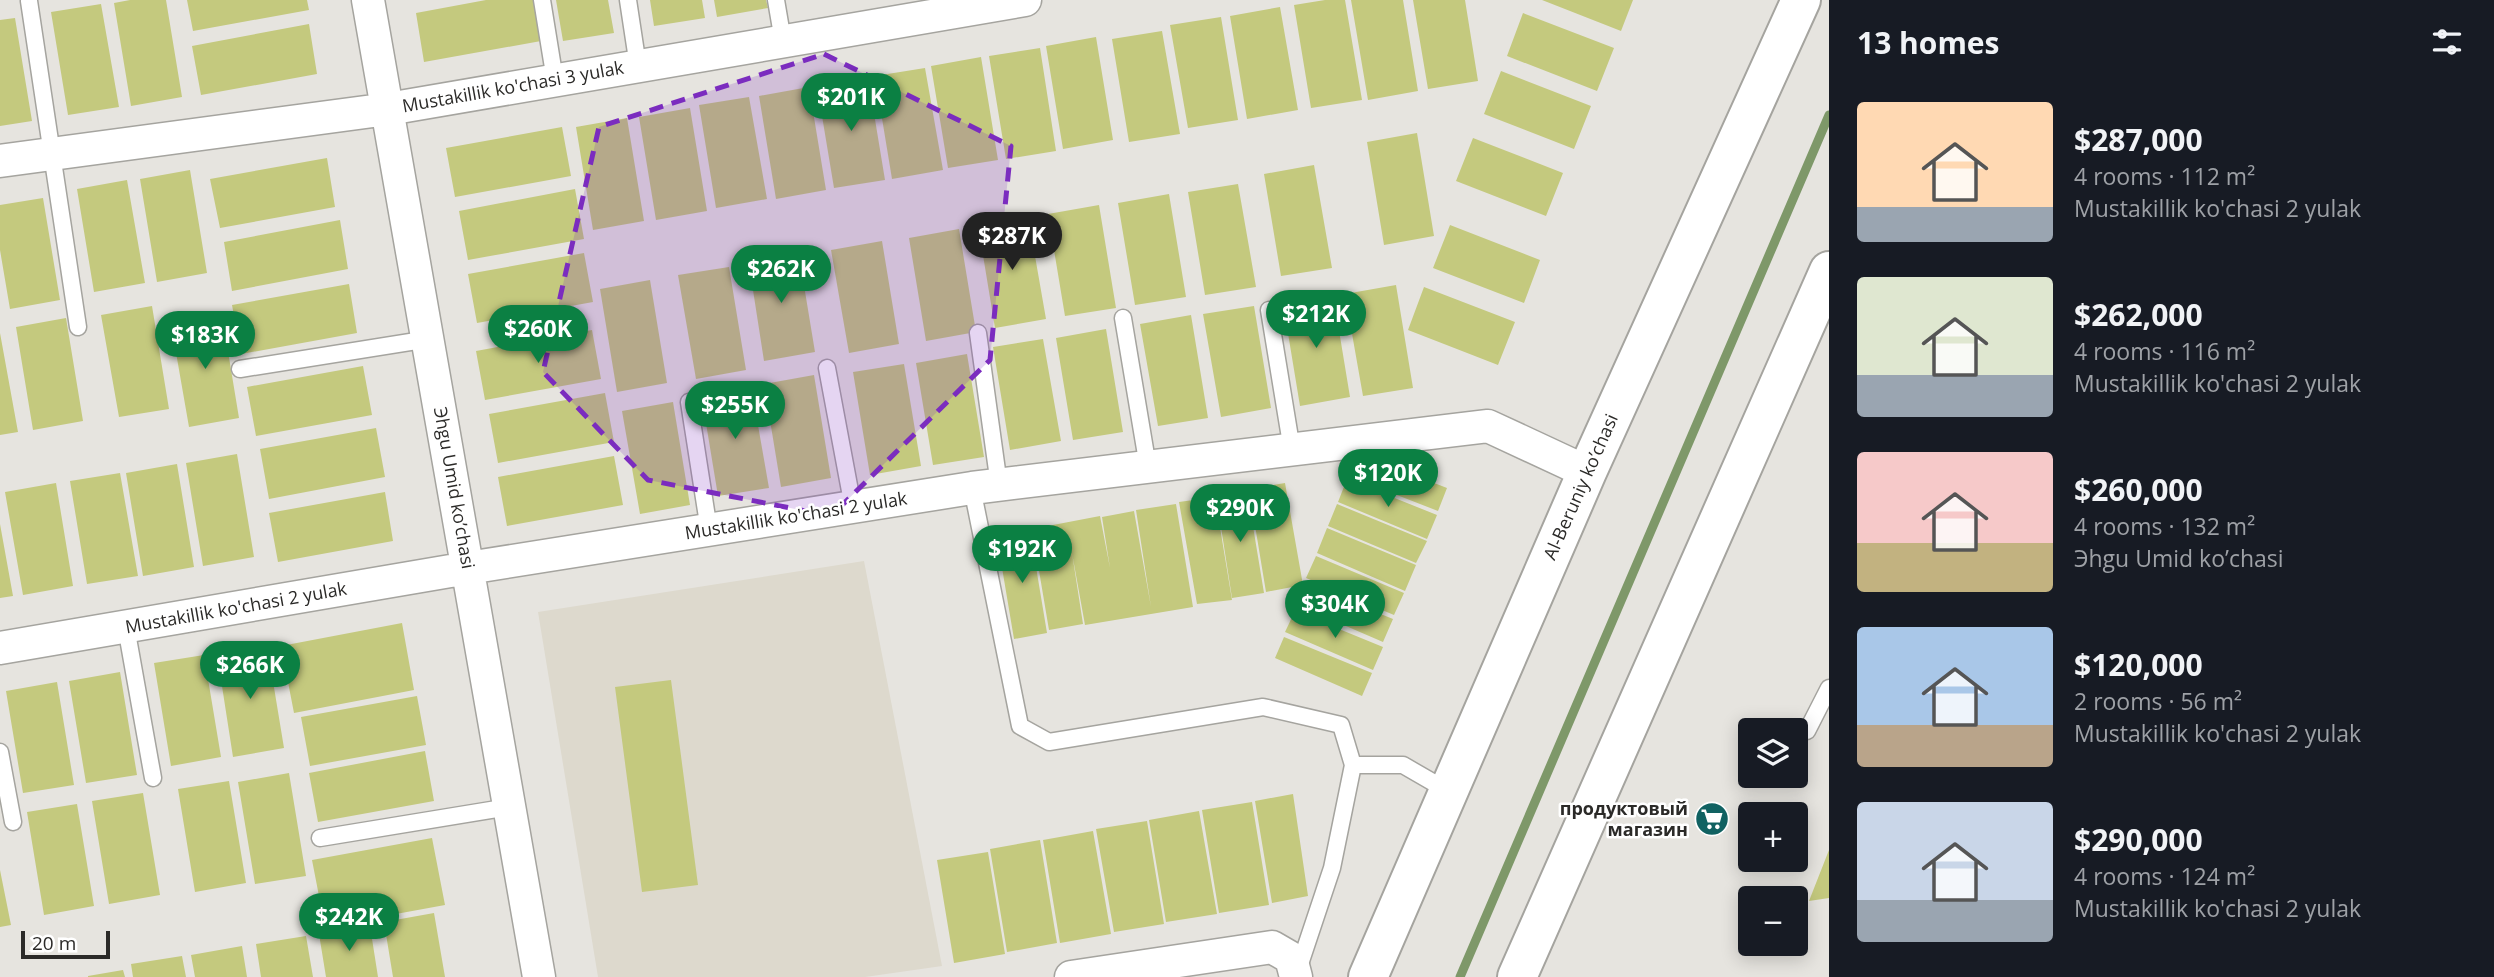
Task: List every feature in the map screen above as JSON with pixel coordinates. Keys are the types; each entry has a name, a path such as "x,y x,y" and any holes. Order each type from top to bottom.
{"main road":[{"name":"Al-Beruniy ko’chasi","path":"1368,977 1587,472 1801,0"},
{"path":"1517,977 1829,271"}],"street":[{"name":"Эhgu Umid ko’chasi","path":"369,0 539,977"},
{"name":"Mustakillik ko'chasi 3 yulak","path":"0,161 388,109 783,41 921,8 1024,0"},
{"name":"Mustakillik ko'chasi 2 yulak","path":"0,648 468,568 986,487 1488,426 1587,472"},
{"path":"1071,977 1272,947 1291,958 1296,976"}],"lane":[{"path":"542,0 555,80"},
{"path":"628,0 638,66"},
{"path":"776,0 783,41"},
{"path":"29,1 78,327"},
{"path":"1269,310 1292,450"},
{"path":"1123,318 1148,467"},
{"path":"978,332 986,487 1020,726 1049,741 1263,707 1341,724 1353,765 1332,869 1296,976"},
{"path":"240,369 429,339"},
{"path":"827,368 853,507"},
{"path":"689,402 709,530"},
{"path":"126,626 153,778"},
{"path":"1808,729 1829,688"},
{"path":"0,752 13,822"},
{"path":"1353,765 1403,765 1448,791"},
{"path":"320,838 509,807"}],"highlighted area":[{"path":"824,54 1011,146 990,360 831,516 648,480 543,372 599,127"}],"shaded area":[{"path":"864,561 942,966 865,977 598,977 538,612"}],"building":[{"path":"166,0 182,97 131,106 114,3"},
{"path":"187,0 307,0 309,10 193,31"},
{"path":"486,0 533,0 541,41 424,62 416,13"},
{"path":"556,0 608,0 614,33 563,41"},
{"path":"650,0 702,0 705,18 654,26"},
{"path":"714,0 766,0 768,8 717,17"},
{"path":"1345,0 1362,100 1311,108 1294,5"},
{"path":"1351,0 1403,0 1418,91 1368,100"},
{"path":"1413,0 1465,0 1478,81 1428,89"},
{"path":"1542,0 1633,0 1621,31"},
{"path":"101,4 119,107 68,115 51,12"},
{"path":"1280,7 1298,110 1247,119 1230,16"},
{"path":"1523,13 1614,48 1597,91 1507,56"},
{"path":"1221,17 1238,120 1188,128 1170,25"},
{"path":"15,18 32,121 0,126 0,20"},
{"path":"309,24 317,74 201,95 192,46"},
{"path":"1162,31 1180,134 1129,142 1112,39"},
{"path":"1096,37 1113,140 1063,149 1046,46"},
{"path":"1040,48 1056,151 1006,159 989,56"},
{"path":"981,57 998,160 948,168 931,66"},
{"path":"925,68 943,170 892,179 875,76"},
{"path":"1501,71 1591,106 1574,149 1484,114"},
{"path":"868,77 885,180 834,188 817,86"},
{"path":"809,87 826,190 776,199 759,96"},
{"path":"749,97 767,199 716,208 699,105"},
{"path":"690,108 707,211 656,220 639,117"},
{"path":"627,118 644,221 593,230 576,127"},
{"path":"562,127 571,176 455,197 446,148"},
{"path":"1417,133 1434,236 1384,245 1367,142"},
{"path":"1473,138 1563,173 1546,216 1456,181"},
{"path":"327,158 335,207 220,228 210,179"},
{"path":"1314,165 1332,268 1281,276 1264,174"},
{"path":"190,170 207,273 157,282 140,179"},
{"path":"127,180 145,283 94,292 77,189"},
{"path":"1238,184 1256,287 1205,295 1188,192"},
{"path":"575,189 584,239 468,260 459,211"},
{"path":"1169,194 1186,297 1135,305 1118,203"},
{"path":"43,198 60,300 10,309 0,250 0,205"},
{"path":"1099,205 1116,308 1065,316 1048,214"},
{"path":"1028,216 1046,319 995,328 978,225"},
{"path":"340,220 348,269 232,291 224,242"},
{"path":"1450,225 1540,260 1524,303 1433,268"},
{"path":"959,229 976,332 926,341 909,238"},
{"path":"882,241 899,344 849,353 831,250"},
{"path":"798,249 815,352 764,361 748,258"},
{"path":"584,253 593,302 477,323 468,274"},
{"path":"729,267 746,370 696,379 678,275"},
{"path":"650,280 667,383 617,392 600,289"},
{"path":"349,284 357,333 241,354 232,305"},
{"path":"1396,285 1413,388 1363,396 1345,294"},
{"path":"1424,287 1515,322 1498,365 1408,330"},
{"path":"1333,294 1350,397 1300,406 1283,303"},
{"path":"152,306 169,409 119,417 101,315"},
{"path":"1254,306 1271,408 1221,417 1203,314"},
{"path":"222,315 239,418 189,427 171,324"},
{"path":"1191,315 1208,418 1158,426 1140,324"},
{"path":"66,318 83,421 33,430 16,327"},
{"path":"1106,329 1123,432 1073,440 1056,338"},
{"path":"592,330 601,379 485,400 476,351"},
{"path":"0,333 18,432 0,435"},
{"path":"1043,339 1061,441 1010,450 993,347"},
{"path":"967,354 984,457 933,465 916,363"},
{"path":"904,364 921,466 870,475 853,372"},
{"path":"363,366 372,415 256,436 247,387"},
{"path":"814,375 831,478 781,487 764,384"},
{"path":"751,385 769,488 718,496 701,393"},
{"path":"605,393 614,442 498,463 489,414"},
{"path":"673,402 690,505 640,514 622,411"},
{"path":"376,428 385,477 269,499 260,449"},
{"path":"1357,453 1447,488 1438,511 1348,476"},
{"path":"237,454 254,557 203,566 186,463"},
{"path":"614,456 623,505 507,526 498,477"},
{"path":"177,464 194,567 143,576 126,473"},
{"path":"120,473 138,576 87,584 70,481"},
{"path":"1347,479 1437,515 1427,539 1338,502"},
{"path":"56,483 73,586 23,595 5,492"},
{"path":"1285,483 1303,585 1266,592 1249,489"},
{"path":"1247,490 1264,593 1232,598 1216,495"},
{"path":"385,492 393,541 278,562 269,513"},
{"path":"1215,497 1232,600 1197,604 1179,502"},
{"path":"1176,504 1193,607 1085,625 1072,553 1083,624 1049,630 1032,529 1100,516 1110,568 1102,517 1134,511 1151,607 1136,510"},
{"path":"1337,504 1427,541 1416,563 1328,526"},
{"path":"0,524 13,596 0,598"},
{"path":"1327,528 1416,565 1405,591 1317,553"},
{"path":"1030,531 1047,633 1014,639 997,538"},
{"path":"1316,556 1404,593 1394,615 1306,578"},
{"path":"1304,583 1393,619 1383,642 1295,604"},
{"path":"1295,611 1383,647 1373,670 1285,632"},
{"path":"402,623 414,690 294,713 281,646"},
{"path":"1284,637 1372,673 1362,696 1275,658"},
{"path":"267,645 284,748 233,757 217,654"},
{"path":"204,655 221,757 171,766 154,663"},
{"path":"120,672 137,775 86,783 69,681"},
{"path":"671,680 698,885 642,892 615,687"},
{"path":"57,682 74,785 23,793 6,691"},
{"path":"417,696 426,745 310,766 301,717"},
{"path":"425,751 434,801 318,822 309,773"},
{"path":"289,773 306,876 255,884 238,782"},
{"path":"229,781 246,883 195,892 178,789"},
{"path":"143,793 160,895 109,904 92,801"},
{"path":"1293,794 1308,896 1272,903 1255,801"},
{"path":"1252,802 1269,905 1219,913 1202,810"},
{"path":"77,804 94,906 44,915 27,812"},
{"path":"1199,811 1217,914 1166,922 1149,820"},
{"path":"1147,821 1164,924 1114,932 1096,829"},
{"path":"1093,831 1111,934 1060,943 1043,840"},
{"path":"432,838 445,905 325,927 312,860"},
{"path":"1040,840 1057,943 1007,952 990,849"},
{"path":"1829,850 1829,898 1809,901"},
{"path":"988,852 1005,954 954,963 937,860"},
{"path":"0,870 11,925 0,927"},
{"path":"434,913 445,977 393,977 384,922"},
{"path":"370,926 378,977 326,977 319,934"},
{"path":"306,936 313,977 261,977 256,944"},
{"path":"242,946 247,977 195,977 191,955"},
{"path":"182,956 186,977 133,977 131,964"},
{"path":"123,970 125,977 88,977 88,976"}],"waterway":[{"path":"1460,977 1829,115"}],"place":[{"name":"продуктовый магазин","path":"1712,819"}]}
